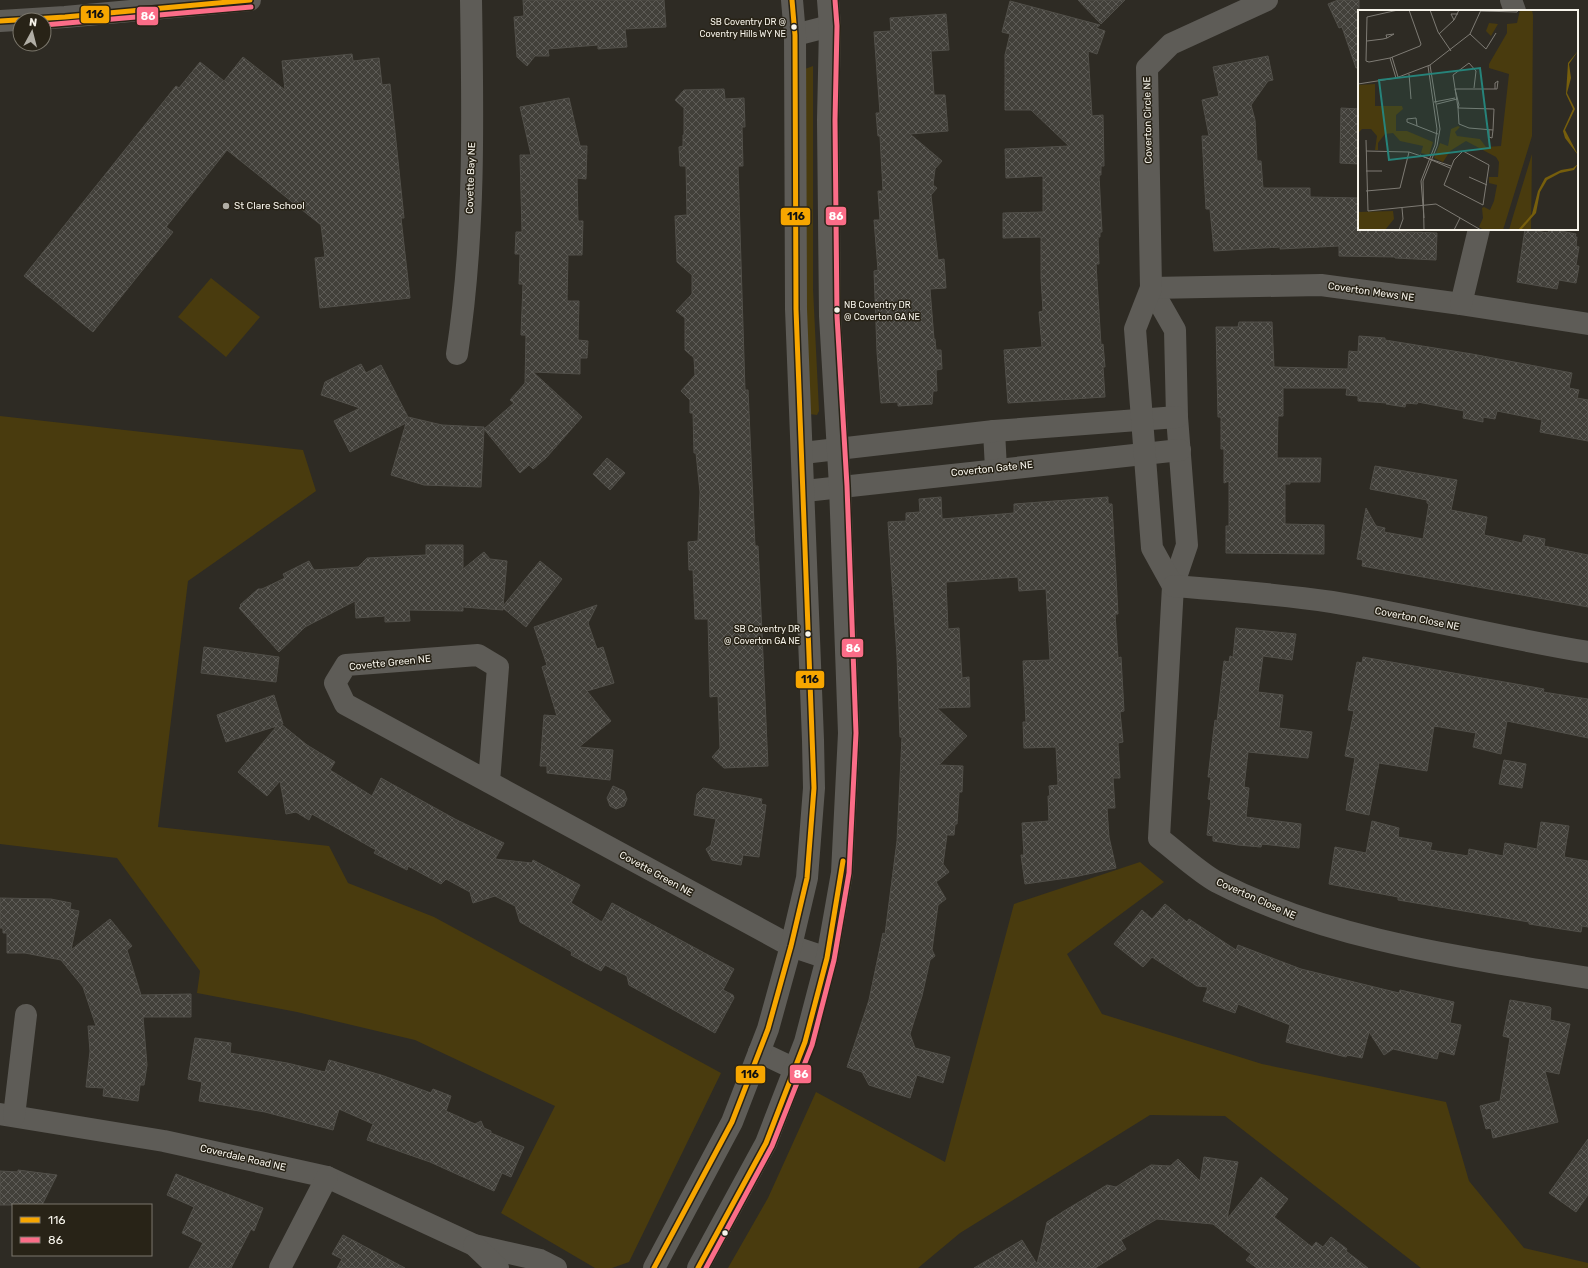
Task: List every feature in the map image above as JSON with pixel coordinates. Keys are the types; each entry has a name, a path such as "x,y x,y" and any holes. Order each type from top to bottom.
{"street":[{"path":"0,21 65,17 250,0"},
{"name":"Covette Bay NE","path":"457,354 466,292 473,122 471,0"},
{"path":"654,1268 732,1122 768,1029 791,946 807,878 814,788 803,453 796,309 795,35 792,0"},
{"path":"698,1268 766,1143 805,1042 827,958 842,873 848,749 840,486 830,316 828,120 830,26 828,0"},
{"name":"Coverton Circle NE","path":"1144,455 1135,329 1151,288 1147,68 1170,44 1267,0"},
{"path":"1511,0 1514,10"},
{"path":"795,35 830,26"},
{"path":"1461,304 1479,230"},
{"name":"Coverton Mews NE","path":"1151,288 1321,285 1461,304 1588,324"},
{"name":"Coverton Circle NE","path":"1151,288 1175,330 1177,417 1180,450"},
{"path":"803,453 994,431 1177,417"},
{"path":"994,431 996,469"},
{"name":"Coverton Gate NE","path":"804,491 1180,450"},
{"name":"Coverton Close NE","path":"1180,450 1186,544 1173,586 1159,838 1216,882 1298,918 1415,949 1588,978"},
{"path":"1144,455 1152,548 1173,586"},
{"name":"Coverton Close NE","path":"1173,586 1279,594 1334,602 1588,652"},
{"name":"Covette Green NE","path":"489,782 498,667 478,655 346,665 335,683 345,704 791,946 827,958"},
{"path":"7,1115 26,1016"},
{"path":"759,1052 795,1069"},
{"name":"Coverdale Road NE","path":"7,1115 164,1141 326,1177 474,1245 540,1260 556,1268"},
{"path":"280,1268 326,1177"},
{"name":"Coverdale Road NE","path":"474,1245 498,1268"}],"shaded area":[{"path":"813,66 813,289 819,411 817,415 809,414 805,305 805,69"},
{"path":"211,278 260,317 226,357 178,317"},
{"path":"0,416 303,450 316,491 188,581 158,827 329,846 348,883 434,917 721,1073 629,1262 612,1268 595,1268 501,1213 555,1106 415,1040 297,1012 197,993 200,971 117,858 0,844"},
{"path":"1140,862 1164,882 1067,954 1102,1014 1262,1064 1446,1102 1469,1181 1524,1248 1588,1263 1588,1268 1421,1268 1225,1116 1150,1115 960,1233 918,1268 728,1268 768,1198 816,1092 945,1162 1014,904"}],"building":[{"path":"523,0 664,0 666,27 625,29 627,47 598,49 598,45 548,49 549,56 535,56 527,66 517,57 514,17 524,16"},
{"path":"1078,0 1125,0 1101,24"},
{"path":"1338,0 1359,0 1358,68 1356,68 1342,27 1339,28 1328,4"},
{"path":"1010,1 1100,25 1096,28 1105,31 1097,54 1088,51 1092,116 1103,115 1104,166 1101,166 1101,175 1099,175 1102,232 1100,232 1100,237 1098,237 1099,264 1096,264 1101,345 1103,344 1105,367 1103,367 1105,397 1008,403 1004,350 1042,347 1039,312 1043,311 1041,237 1003,238 1003,213 1043,212 1043,176 1006,178 1005,149 1069,146 1031,110 1005,110 1005,55 1010,34 1002,32"},
{"path":"946,14 949,50 931,51 934,95 945,95 948,131 910,134 942,161 935,169 933,185 937,188 931,195 938,260 944,259 946,288 930,289 934,339 936,350 941,350 942,369 936,370 937,391 933,391 932,404 898,406 898,402 881,403 877,352 874,271 878,270 874,220 880,220 878,191 883,191 880,136 878,136 876,113 880,113 874,32 891,31 890,18"},
{"path":"352,54 353,61 379,58 382,85 390,84 404,218 401,218 410,298 320,308 315,258 325,257 321,225 227,150 166,227 173,232 93,332 24,276 176,86 179,88 200,62 224,81 243,57 285,90 282,61"},
{"path":"1268,56 1273,80 1268,81 1251,105 1255,120 1257,161 1261,161 1263,188 1310,188 1310,197 1358,198 1358,230 1437,233 1436,260 1395,257 1339,256 1339,246 1280,249 1280,247 1214,251 1210,209 1206,209 1202,136 1209,136 1202,100 1219,96 1213,67"},
{"path":"724,89 725,99 744,98 745,127 742,127 743,166 738,166 745,390 748,390 755,546 758,546 768,766 724,768 712,757 720,748 718,696 710,697 708,619 695,619 693,570 689,570 688,542 698,541 700,492 696,453 694,453 693,413 690,413 690,400 681,391 695,375 694,358 685,350 685,318 676,311 692,294 692,275 677,262 675,216 687,215 686,166 680,166 679,147 683,146 684,108 675,100 684,90"},
{"path":"569,98 580,146 587,146 586,179 577,178 578,221 583,221 582,255 568,255 567,301 579,301 578,340 588,341 587,358 580,358 580,374 533,372 582,417 546,458 533,469 529,465 520,473 484,429 514,403 510,400 525,383 526,335 521,335 523,284 519,284 520,254 515,254 516,232 522,232 520,155 531,155 520,107"},
{"path":"1341,108 1358,109 1358,164 1340,163"},
{"path":"1525,230 1548,233 1550,230 1555,230 1576,234 1576,246 1579,247 1576,265 1579,266 1576,283 1559,280 1557,289 1517,282"},
{"path":"1239,322 1272,322 1274,367 1348,369 1349,351 1358,352 1359,336 1385,338 1385,340 1472,354 1572,373 1569,388 1579,390 1577,398 1588,400 1588,441 1540,432 1542,420 1497,411 1495,419 1483,417 1483,422 1463,418 1464,411 1418,402 1417,404 1406,403 1405,407 1386,404 1387,403 1358,401 1358,396 1346,395 1347,388 1283,388 1283,416 1278,416 1277,458 1321,458 1320,482 1290,482 1290,484 1285,484 1285,524 1324,525 1324,554 1226,553 1226,526 1229,526 1229,481 1224,483 1224,449 1221,449 1221,417 1218,417 1216,327 1238,327"},
{"path":"361,364 366,373 381,365 408,417 442,425 484,427 481,487 424,485 391,475 406,423 350,452 334,421 360,408 321,395 325,382"},
{"path":"607,458 625,473 610,490 593,474"},
{"path":"1375,466 1457,480 1451,510 1487,517 1484,535 1522,543 1524,535 1545,539 1544,546 1588,555 1588,607 1362,566 1363,560 1357,559 1366,508 1376,526 1385,528 1384,532 1423,539 1429,504 1427,503 1427,500 1370,489"},
{"path":"941,497 942,519 1014,513 1014,504 1108,497 1108,504 1112,504 1118,614 1115,614 1118,658 1121,657 1124,711 1120,712 1123,742 1118,743 1120,778 1113,778 1115,808 1107,808 1109,837 1116,868 1074,877 1025,884 1021,855 1024,855 1022,823 1049,821 1049,786 1058,785 1056,747 1024,748 1023,722 1026,722 1023,661 1050,660 1046,589 1019,591 1018,577 946,582 948,629 959,628 962,678 969,677 970,707 937,708 967,736 939,765 963,766 962,792 959,792 957,824 955,824 954,835 947,835 943,864 949,872 936,882 946,899 938,905 932,950 935,956 930,960 922,996 910,1034 915,1048 950,1057 943,1083 917,1075 910,1098 869,1085 862,1072 847,1067 869,1000 883,933 885,934 897,841 902,737 900,737 897,656 888,522 906,521 906,513 920,512 919,499"},
{"path":"426,545 463,545 463,569 484,552 490,559 507,561 503,606 540,561 562,579 526,627 503,608 503,610 463,607 463,611 409,610 410,621 385,622 385,616 356,618 355,601 305,627 279,652 239,608 241,606 240,605 258,589 262,589 285,578 283,574 309,561 314,570 358,567 367,558 426,555"},
{"path":"597,605 588,623 597,649 603,647 614,683 587,691 611,721 579,747 613,750 610,780 547,773 547,766 540,766 544,715 557,716 542,667 547,665 534,627"},
{"path":"1236,628 1296,634 1292,660 1263,656 1258,692 1283,695 1279,728 1312,732 1308,758 1248,752 1244,787 1249,788 1246,817 1301,824 1299,848 1262,844 1261,847 1238,845 1213,841 1213,836 1207,835 1211,800 1208,799 1211,777 1208,777 1215,720 1217,721 1224,661 1229,662 1230,656 1233,657"},
{"path":"204,647 279,657 276,682 201,673"},
{"path":"1363,657 1544,689 1543,692 1588,699 1588,738 1507,721 1501,754 1473,747 1476,733 1434,726 1427,771 1379,763 1369,815 1346,810 1355,758 1345,756 1354,711 1348,710 1357,662 1362,663"},
{"path":"274,695 283,724 281,724 307,745 335,762 330,770 372,796 381,778 455,819 504,843 495,859 532,863 533,860 580,885 571,903 602,922 612,903 734,969 723,990 733,995 734,998 715,1033 629,985 627,976 605,965 601,971 571,955 572,952 520,922 515,906 495,896 473,903 470,892 446,879 441,884 408,866 407,870 374,853 376,850 312,814 309,820 296,812 286,814 280,781 267,796 238,772 277,726 226,742 217,715"},
{"path":"1504,760 1526,764 1522,788 1499,784"},
{"path":"613,786 624,791 627,799 624,806 616,809 610,806 607,798"},
{"path":"703,788 762,799 761,804 766,805 759,857 743,855 741,865 712,860 706,849 711,845 716,819 694,815 697,794"},
{"path":"1372,821 1399,828 1398,837 1432,843 1430,850 1468,856 1469,849 1503,856 1505,843 1537,849 1541,822 1569,826 1564,857 1588,861 1588,927 1582,926 1581,932 1529,924 1529,922 1398,900 1398,897 1329,884 1335,847 1366,853"},
{"path":"0,898 51,899 71,903 70,909 79,911 71,950 110,919 132,946 127,950 141,995 191,994 191,1017 143,1017 147,1065 144,1085 140,1085 138,1101 103,1096 104,1088 86,1087 90,1051 88,1026 96,1026 83,987 61,960 25,953 7,953 7,933 3,933 3,928 0,928"},
{"path":"1165,904 1187,922 1189,919 1236,950 1238,945 1301,969 1399,993 1400,990 1454,1002 1450,1023 1461,1025 1454,1055 1439,1051 1437,1059 1393,1049 1384,1055 1369,1032 1362,1058 1347,1055 1346,1057 1286,1042 1290,1025 1238,1004 1235,1013 1203,1001 1208,987 1197,986 1152,957 1143,967 1114,944 1142,910 1152,919"},
{"path":"1510,1000 1550,1007 1550,1020 1570,1024 1559,1074 1545,1071 1558,1122 1493,1138 1491,1128 1486,1129 1480,1106 1500,1101 1510,1038 1503,1036"},
{"path":"195,1038 231,1043 230,1053 287,1063 325,1072 329,1060 381,1075 431,1093 433,1089 451,1096 446,1111 475,1124 481,1121 484,1128 491,1131 491,1133 524,1147 511,1177 502,1173 494,1191 430,1162 367,1140 373,1124 339,1109 333,1130 265,1112 199,1101 202,1082 188,1079"},
{"path":"1588,1139 1588,1195 1576,1212 1549,1193"},
{"path":"1204,1157 1238,1162 1227,1219 1261,1177 1288,1199 1274,1217 1312,1247 1316,1242 1323,1247 1331,1237 1368,1268 1257,1268 1246,1260 1251,1254 1213,1224 1157,1219 1121,1240 1126,1249 1095,1268 974,1268 1022,1240 1037,1264 1047,1222 1064,1211 1107,1185 1116,1187 1151,1165 1170,1166 1178,1159 1200,1181"},
{"path":"18,1170 57,1175 42,1204 0,1205 0,1171 18,1172"},
{"path":"176,1174 263,1208 254,1231 251,1229 231,1268 189,1268 203,1243 182,1233 194,1207 167,1195"},
{"path":"343,1235 405,1268 337,1268 342,1259 332,1254"}],"transit line":[{"name":"116","path":"0,21 65,17 250,0"},
{"name":"116","path":"654,1268 732,1122 768,1029 791,946 807,878 814,788 796,309 795,35 792,0"},
{"name":"86","path":"706,1268 772,1146 812,1045 834,960 849,873 856,733 847,486 837,316 835,120 837,26 835,0"},
{"name":"86","path":"52,24 251,7"},
{"name":"116","path":"698,1268 766,1143 805,1042 827,958 843,861"}],"place":[{"name":"SB Coventry DR @ Coventry Hills WY NE","path":"794,27"},
{"name":"St Clare School","path":"226,206"},
{"name":"NB Coventry DR @ Coverton GA NE","path":"837,310"},
{"name":"SB Coventry DR @ Coverton GA NE","path":"808,634"}]}
